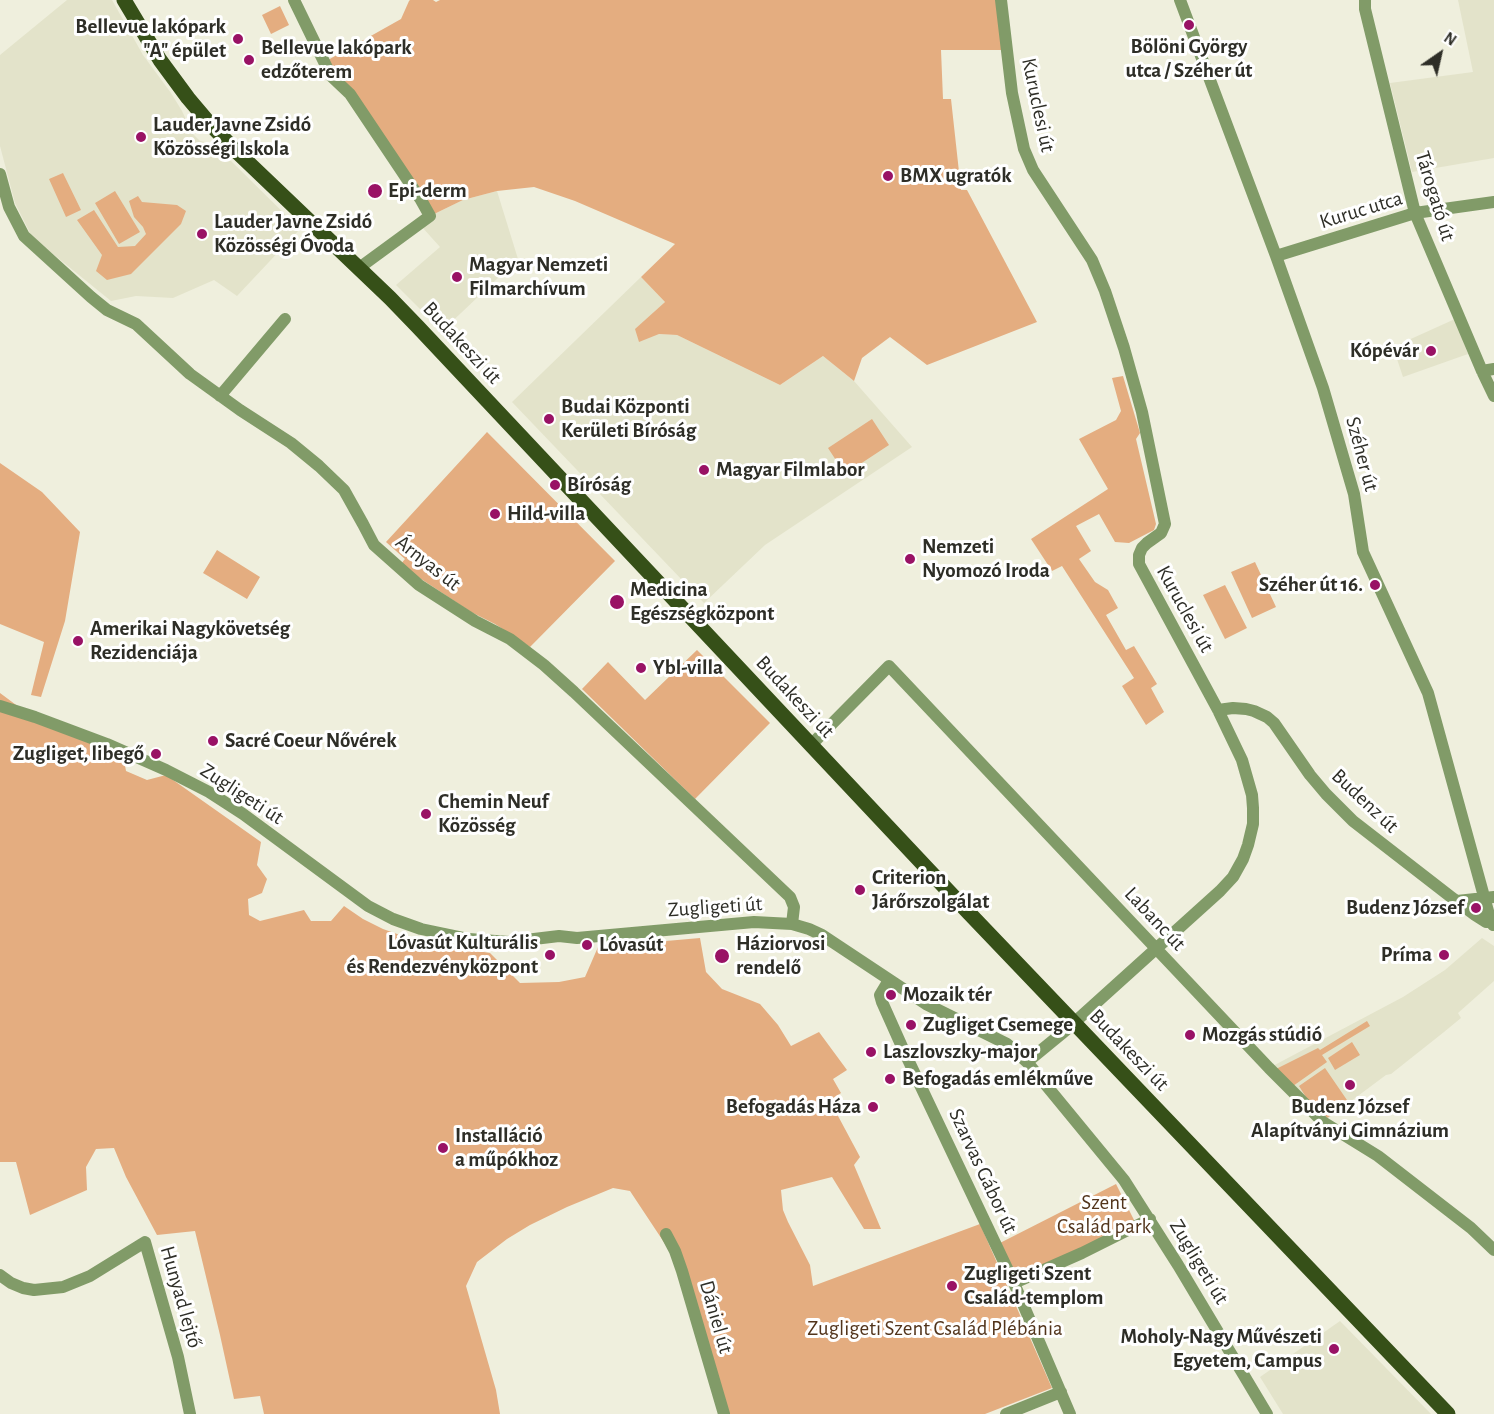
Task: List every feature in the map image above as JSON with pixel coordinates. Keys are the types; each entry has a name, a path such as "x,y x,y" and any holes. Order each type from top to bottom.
{"main road":[{"name":"Budakeszi út","path":"124,0 160,60 203,117 427,336 969,913 1448,1414"}],"street":[{"path":"294,0 331,76 350,94 430,216 359,268"},
{"name":"Kuruclesi út","path":"1001,0 1012,93 1024,149 1033,170 1092,260 1124,348 1142,412 1165,524 1159,536 1142,548 1138,559 1140,567 1218,710 1242,760 1252,795 1253,824 1243,860 1233,877 1220,891 1027,1062"},
{"name":"Széher út","path":"1180,0 1323,388 1354,494 1363,552 1428,693 1489,898 1492,924"},
{"name":"Tárogató út","path":"1365,0 1365,9 1415,213 1488,370 1494,396"},
{"name":"Árnyas út","path":"0,174 2,192 24,236 107,310 136,324 190,375 291,442 319,466 344,490 374,545 404,573 445,603 510,639 544,665 790,897 794,907 792,924"},
{"name":"Kuruc utca","path":"1276,256 1415,213 1494,202"},
{"path":"220,396 285,319"},
{"name":"Labanc út","path":"811,745 889,666 1269,1068 1323,1122 1378,1156 1471,1228 1494,1251"},
{"name":"Zugligeti út","path":"0,706 107,744 200,788 243,814 368,906 393,919 421,929 469,939 509,942 559,936 577,938 753,922 792,924 822,935 909,994 1007,1044 1027,1062 1124,1180 1150,1219 1267,1414"},
{"name":"Budenz út","path":"1218,710 1246,709 1267,717 1274,723 1310,775 1353,821 1475,915 1492,924"},
{"path":"1457,901 1489,898"},
{"name":"Szarvas Gábor út","path":"889,980 880,995 882,1002 1014,1282 1071,1414"},
{"path":"1014,1282 1082,1253 1150,1219"},
{"name":"Dániel út","path":"666,1234 682,1271 724,1414"},
{"name":"Hunyad lejtő","path":"0,1275 23,1288 34,1290 63,1287 90,1276 145,1242 178,1357 190,1414"},
{"path":"1005,1414 1061,1392"}],"shaded area":[{"path":"67,0 112,0 143,55 182,111 193,134 200,141 211,143 300,229 237,296 214,280 173,298 136,296 111,301 32,237 15,203 0,146 0,55"},
{"path":"1458,0 1494,0 1494,158 1412,172 1390,83 1473,72"},
{"path":"497,191 518,259 442,331 396,285 440,247 422,227 430,216 463,200"},
{"path":"641,277 665,302 636,329 677,335 780,385 823,356 854,381 912,447 765,545 704,603 512,402"},
{"name":"Kópévár","path":"1455,319 1468,354 1403,377 1393,347"},
{"path":"1482,938 1494,946 1494,981 1458,1013 1461,1018 1391,1074 1386,1075 1323,1122 1269,1068 1403,997 1445,970"},
{"name":"Moholy-Nagy Művészeti Egyetem, Campus","path":"1340,1321 1431,1414 1283,1414 1260,1377"}],"green space":[{"path":"410,0 436,2 440,0 1001,0 1007,50 941,50 943,99 951,99 961,190 967,190 1037,322 927,365 890,337 862,358 854,381 823,356 780,385 677,335 659,334 639,342 635,329 665,302 641,277 675,244 575,201 534,187 497,191 463,200 430,216 336,76 328,60 401,19"},
{"path":"280,6 289,25 271,34 262,15"},
{"path":"63,173 81,210 66,217 49,179"},
{"path":"115,191 140,232 119,244 95,203"},
{"path":"138,196 142,202 177,205 186,211 181,224 131,274 107,280 96,271 102,255 77,220 94,210 118,247 135,246 146,234 134,217 129,201"},
{"path":"1123,376 1140,433 1136,439 1156,524 1154,530 1129,543 1115,542 1099,514 1076,526 1091,551 1079,559 1095,582 1108,590 1118,608 1106,615 1126,650 1134,646 1157,684 1151,688 1164,712 1146,725 1122,686 1134,678 1062,566 1052,571 1031,539 1108,489 1079,439 1116,420 1121,411 1112,378"},
{"path":"872,419 889,445 845,474 828,448"},
{"path":"487,432 615,561 530,647 495,624 471,612 400,565 405,559 386,542"},
{"path":"0,463 42,492 80,532 65,621 41,697 31,695 44,642 0,624"},
{"path":"217,550 260,577 247,599 203,573"},
{"path":"1255,562 1276,607 1252,618 1231,572"},
{"path":"1225,585 1247,628 1225,639 1203,595"},
{"path":"697,650 770,723 695,799 582,689 608,662 645,700"},
{"name":"Zugligeti Szent Család Plébánia","path":"0,693 35,719 123,754 126,771 147,780 166,775 261,842 257,865 267,879 262,893 248,899 249,915 260,921 304,910 311,921 331,921 344,906 383,929 417,941 490,953 520,983 559,982 585,977 598,947 700,938 706,972 722,989 760,1004 778,1025 791,1046 819,1032 847,1070 833,1079 841,1093 830,1101 860,1157 854,1165 881,1229 864,1229 832,1177 781,1190 783,1210 810,1265 813,1286 980,1224 1052,1388 985,1414 729,1414 679,1265 630,1191 613,1188 530,1225 477,1262 466,1286 496,1390 500,1414 264,1414 260,1396 234,1399 195,1231 157,1235 126,1177 114,1148 96,1149 86,1167 87,1190 30,1215 16,1162 0,1162"},
{"path":"1367,1021 1370,1026 1322,1055 1327,1062 1293,1086 1276,1069 1318,1048 1320,1050"},
{"path":"1352,1042 1360,1055 1335,1070 1328,1058"},
{"path":"1325,1068 1349,1103 1327,1118 1316,1102 1311,1105 1299,1086"},
{"name":"Szent Család park","path":"1116,1184 1136,1224 1014,1283 996,1245"}],"place":[{"name":"Bölöni György utca / Széher út","path":"1189,25"},
{"name":"Bellevue lakópark \"A\" épület","path":"238,39"},
{"name":"Bellevue lakópark edzőterem","path":"249,60"},
{"name":"Lauder Javne Zsidó Közösségi Iskola","path":"141,137"},
{"name":"BMX ugratók","path":"888,176"},
{"name":"Epi-derm","path":"375,191"},
{"name":"Lauder Javne Zsidó Közösségi Óvoda","path":"202,234"},
{"name":"Magyar Nemzeti Filmarchívum","path":"457,277"},
{"name":"Kópévár","path":"1431,351"},
{"name":"Budai Központi Kerületi Bíróság","path":"549,419"},
{"name":"Magyar Filmlabor","path":"704,470"},
{"name":"Bíróság","path":"555,485"},
{"name":"Hild-villa","path":"495,514"},
{"name":"Nemzeti Nyomozó Iroda","path":"910,559"},
{"name":"Széher út 16.","path":"1375,585"},
{"name":"Medicina Egészségközpont","path":"617,602"},
{"name":"Amerikai Nagykövetség Rezidenciája","path":"78,641"},
{"name":"Ybl-villa","path":"641,668"},
{"name":"Sacré Coeur Nővérek","path":"213,741"},
{"name":"Zugliget, libegő","path":"156,754"},
{"name":"Chemin Neuf Közösség","path":"426,814"},
{"name":"Criterion Járőrszolgálat","path":"860,890"},
{"name":"Budenz József","path":"1476,908"},
{"name":"Lóvasút","path":"587,945"},
{"name":"Lóvasút Kulturális és Rendezvényközpont","path":"550,955"},
{"name":"Príma","path":"1444,955"},
{"name":"Háziorvosi rendelő","path":"722,956"},
{"name":"Mozaik tér","path":"891,995"},
{"name":"Zugliget Csemege","path":"911,1025"},
{"name":"Mozgás stúdió","path":"1190,1035"},
{"name":"Laszlovszky-major","path":"871,1052"},
{"name":"Befogadás emlékműve","path":"890,1079"},
{"name":"Budenz József Alapítványi Gimnázium","path":"1350,1085"},
{"name":"Befogadás Háza","path":"873,1107"},
{"name":"Installáció a műpókhoz","path":"443,1148"},
{"name":"Zugligeti Szent Család-templom","path":"952,1286"},
{"name":"Moholy-Nagy Művészeti Egyetem, Campus","path":"1334,1349"}]}
